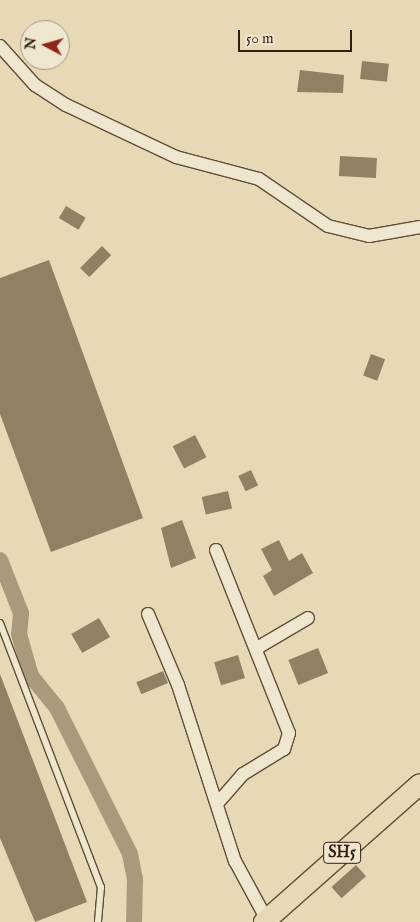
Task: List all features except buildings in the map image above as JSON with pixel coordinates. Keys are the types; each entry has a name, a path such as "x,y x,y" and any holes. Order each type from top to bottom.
{"main road":[{"name":"SH5","path":"266,921 420,784"}],"street":[{"path":"0,46 36,85 66,105 176,157 259,179 328,226 369,236 420,227"},
{"path":"216,550 287,725 288,742 284,749 243,774 217,804"},
{"path":"148,614 178,685 235,861 266,921"},
{"path":"257,648 308,618"}],"lane":[{"path":"0,623 101,888 98,922"}],"waterway":[{"path":"0,560 21,613 19,634 31,676 57,708 130,854 135,879 134,922"}]}
